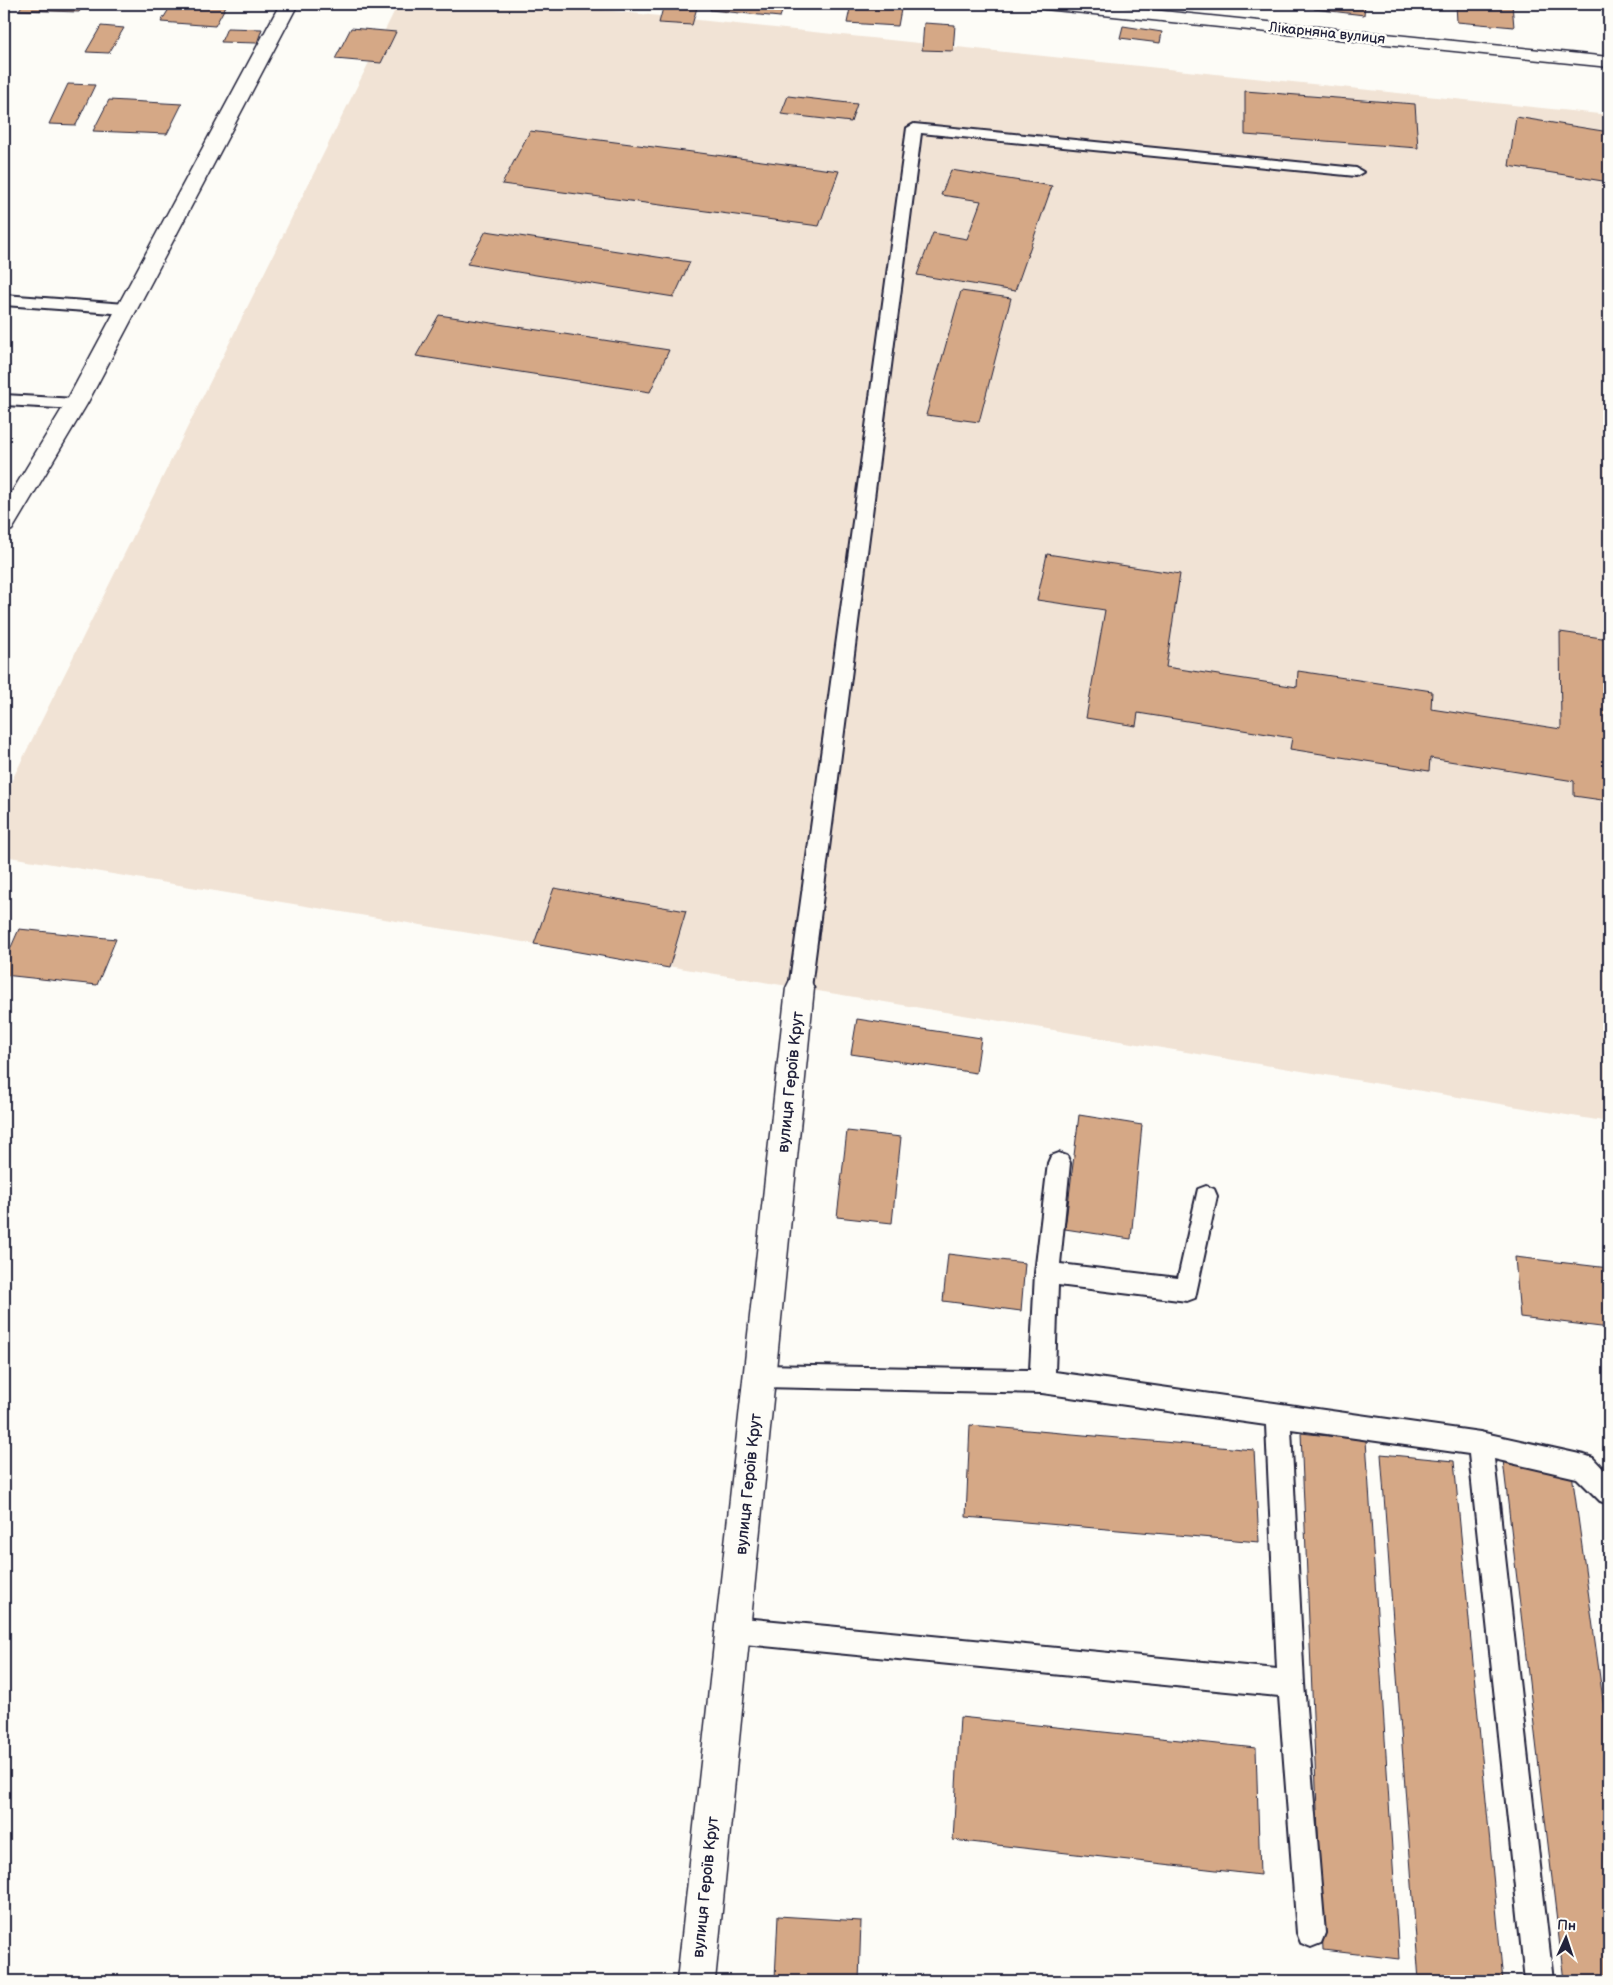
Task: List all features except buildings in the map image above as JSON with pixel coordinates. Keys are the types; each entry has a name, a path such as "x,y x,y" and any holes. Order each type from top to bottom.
{"street":[{"path":"4,524 76,404 289,4"},
{"name":"Лікарняна вулиця","path":"1045,4 1609,62"},
{"name":"вулиця Героїв Крут","path":"696,1981 761,1376 800,988"}],"lane":[{"path":"800,988 914,128 1356,172"},
{"path":"4,300 126,309"},
{"path":"4,400 76,404"},
{"path":"1042,1382 1047,1273 1059,1163"},
{"path":"1047,1273 1187,1290 1206,1196"},
{"path":"761,1376 1042,1382 1480,1444 1584,1467 1609,1492"},
{"path":"1278,1416 1291,1684 1311,1933"},
{"path":"1480,1444 1539,1981"},
{"path":"733,1630 1291,1684"}],"shaded area":[{"path":"398,4 545,4 1609,115 1609,1122 4,856 4,796"}]}
